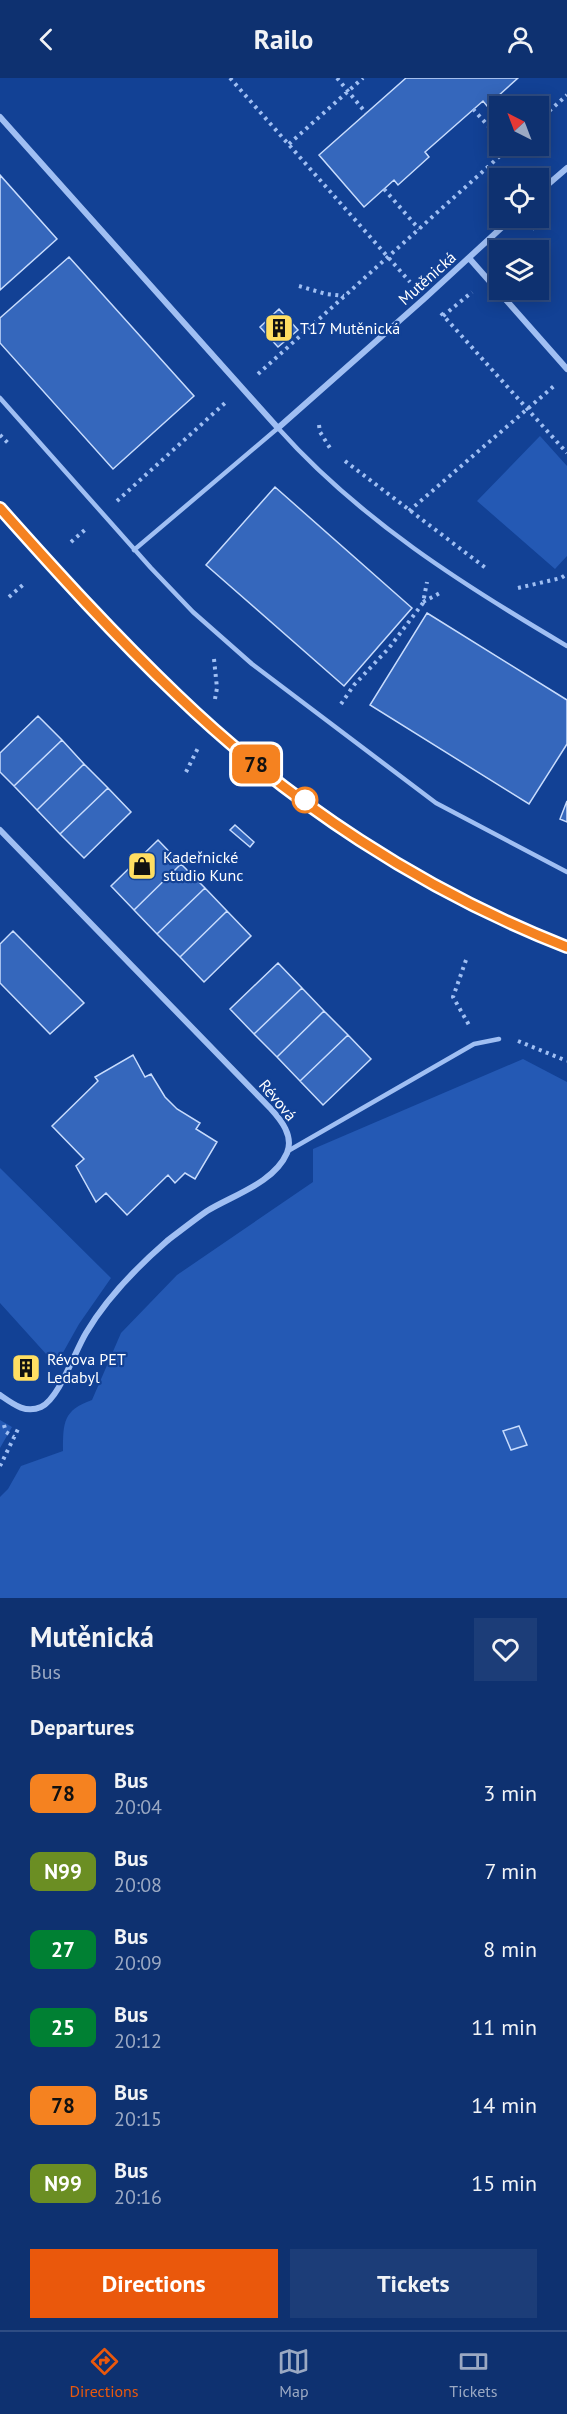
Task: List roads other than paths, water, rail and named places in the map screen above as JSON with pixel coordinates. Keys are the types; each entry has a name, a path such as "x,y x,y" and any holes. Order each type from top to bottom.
{"street":[{"path":"0,117 278,428"},
{"path":"549,184 567,168"},
{"name":"Mutěnická","path":"278,428 501,228"},
{"path":"469,258 567,369"},
{"path":"0,508 129,648 178,697 247,757 327,816 411,871 479,908 567,947"},
{"name":"Révová","path":"0,830 283,1122 288,1135 288,1151"},
{"path":"0,1395 18,1407 27,1409 43,1407 54,1395 85,1334 113,1296 166,1242 206,1212 267,1177 281,1163 288,1151"}],"lane":[{"path":"0,398 104,513 134,550 193,612 252,664 436,803 567,872"},
{"path":"134,550 278,428 345,493 395,535 432,562 567,646"},
{"path":"288,1151 474,1044 499,1039"}],"place":[{"name":"T17 Mutěnická","path":"279,328"},
{"name":"Kadeřnické studio Kunc","path":"142,866"},
{"name":"Révova PET Ledabyl","path":"26,1368"}]}
